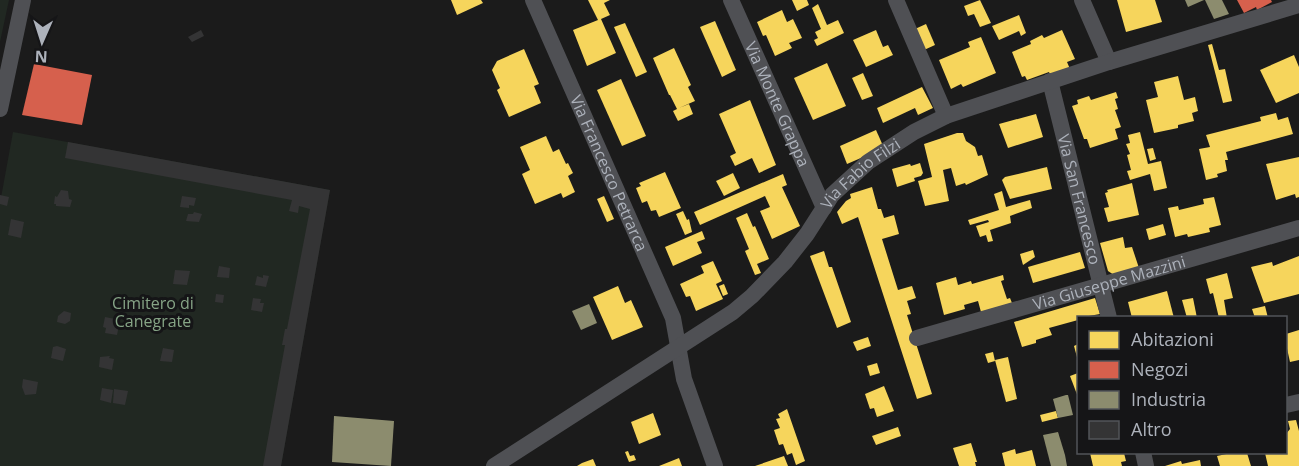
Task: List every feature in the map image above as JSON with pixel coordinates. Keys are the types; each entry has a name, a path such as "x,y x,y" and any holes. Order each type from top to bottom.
{"street":[{"path":"0,109 23,0"},
{"name":"Via Francesco Petrarca","path":"534,0 673,318 684,379 715,466"},
{"name":"Via Monte Grappa","path":"731,0 824,208"},
{"path":"896,0 946,116"},
{"path":"1082,0 1109,62"},
{"name":"Via Fabio Filzi","path":"494,466 733,312 785,262 832,195 868,162 914,132 946,116 1050,81 1299,5"},
{"name":"Via San Francesco","path":"1050,81 1109,316"},
{"name":"Via Giuseppe Mazzini","path":"917,338 1299,228"}],"green space":[{"path":"0,0 9,0 0,42"},
{"name":"Cimitero di Canegrate","path":"13,132 330,190 281,466 0,466 0,203"}],"building: Abitazioni":[{"path":"451,0 481,0 483,3 457,15"},
{"path":"588,0 610,0 604,3 610,15 601,19 616,53 587,66 573,30 598,20"},
{"path":"792,0 807,0 809,5 797,11"},
{"path":"980,0 991,23 980,27 974,14 968,16 964,6"},
{"path":"1117,0 1155,0 1162,22 1126,32"},
{"path":"818,4 827,25 838,20 844,33 817,46 814,40 818,38 815,32 821,29 812,8"},
{"path":"782,10 787,22 793,19 802,38 789,43 792,48 775,56 766,35 763,36 757,22"},
{"path":"1019,15 1026,33 1021,36 1019,31 999,40 992,26"},
{"path":"715,21 736,70 722,77 700,27"},
{"path":"625,23 647,72 636,77 614,27"},
{"path":"926,24 935,45 924,50 915,29"},
{"path":"876,30 883,47 888,45 893,55 866,67 853,40"},
{"path":"1062,30 1075,59 1067,62 1070,69 1051,77 1049,72 1027,80 1025,76 1022,77 1012,52 1031,44 1030,41 1042,35 1044,38"},
{"path":"981,37 996,73 963,87 961,84 951,89 939,60 970,47 968,42"},
{"path":"1212,44 1219,70 1225,69 1232,101 1223,103 1208,45"},
{"path":"674,48 691,85 688,87 695,101 679,108 689,104 693,114 678,121 673,111 677,109 653,58"},
{"path":"524,49 539,84 534,86 541,103 509,117 497,90 500,88 492,70 497,61"},
{"path":"1294,55 1299,67 1299,93 1276,103 1260,70"},
{"path":"827,63 846,106 813,120 794,78"},
{"path":"863,73 873,96 862,100 852,78"},
{"path":"1178,76 1184,100 1195,97 1198,111 1192,113 1194,121 1178,125 1178,128 1154,133 1146,100 1158,97 1154,82"},
{"path":"621,79 646,136 622,146 597,90"},
{"path":"922,87 933,108 918,115 915,108 883,123 877,108"},
{"path":"1116,92 1118,98 1115,99 1118,109 1115,110 1121,127 1115,129 1118,139 1090,148 1087,139 1084,139 1072,106 1078,104 1077,100 1089,96 1091,100"},
{"path":"750,100 776,165 759,173 752,158 735,166 730,156 736,153 719,114"},
{"path":"1276,113 1278,120 1288,117 1293,134 1226,152 1227,171 1217,174 1218,177 1206,180 1199,149 1210,147 1206,135 1261,121 1260,117"},
{"path":"1036,114 1043,137 1008,148 999,124"},
{"path":"876,130 884,148 847,164 840,146"},
{"path":"1140,132 1148,164 1161,161 1167,188 1154,191 1150,174 1130,180 1127,171 1131,170 1127,155 1130,154 1126,144 1130,143 1128,135"},
{"path":"963,133 966,141 975,147 978,156 982,155 988,175 966,185 965,183 956,186 951,168 943,170 949,201 925,206 918,181 932,177 924,144"},
{"path":"546,136 553,152 559,149 566,164 568,163 573,173 568,176 575,192 563,198 561,193 535,204 522,174 530,170 520,147"},
{"path":"1153,148 1156,159 1150,161 1147,149"},
{"path":"1299,157 1299,197 1296,198 1295,194 1276,200 1266,164"},
{"path":"920,163 923,173 921,176 914,178 915,181 897,187 892,169"},
{"path":"1047,167 1052,189 1010,199 1002,180 1005,177"},
{"path":"665,172 681,208 659,217 656,210 651,211 647,201 642,203 636,188 641,186 639,183"},
{"path":"733,173 740,188 724,196 716,181"},
{"path":"783,174 787,185 782,187 800,226 772,239 760,211 770,207 765,196 700,225 694,212"},
{"path":"1132,183 1139,215 1108,222 1104,208 1109,207 1105,193 1108,192 1107,190"},
{"path":"872,187 878,209 881,209 884,218 894,215 899,234 882,239 898,290 912,286 916,298 907,301 911,314 907,315 932,394 917,399 858,217 842,224 837,212 851,198 850,194"},
{"path":"1002,191 1006,207 1030,200 1032,208 1010,216 1011,223 990,230 993,241 988,242 986,235 980,237 976,226 989,222 988,220 970,225 968,220 999,210 994,194"},
{"path":"604,196 614,219 607,222 597,199"},
{"path":"1214,197 1221,225 1209,228 1210,232 1188,237 1187,234 1175,237 1168,208 1178,206 1179,210 1204,204 1203,199"},
{"path":"683,211 687,220 689,219 692,232 685,235 676,214"},
{"path":"747,213 769,259 757,264 761,273 755,275 745,251 749,249 736,218"},
{"path":"1163,224 1166,235 1149,240 1146,229"},
{"path":"702,231 705,239 697,242 702,253 673,266 665,247"},
{"path":"1123,237 1125,248 1132,247 1139,268 1114,275 1108,271 1100,243"},
{"path":"1033,250 1035,257 1023,265 1020,254"},
{"path":"824,251 851,322 837,328 810,256"},
{"path":"1080,252 1085,268 1033,283 1028,267"},
{"path":"1299,256 1299,294 1264,303 1251,267 1272,262 1273,266"},
{"path":"713,261 722,281 716,284 723,299 696,311 690,296 686,297 680,284 704,273 701,266"},
{"path":"1227,273 1233,298 1224,300 1227,316 1219,316 1213,293 1210,294 1206,279"},
{"path":"1003,275 1004,280 1001,281 1007,299 1010,298 1012,303 981,312 978,301 964,305 965,309 944,315 936,283 956,277 958,285 971,281 972,284"},
{"path":"724,284 728,294 723,296 719,286"},
{"path":"618,286 625,303 631,300 643,327 612,340 593,297"},
{"path":"1167,291 1173,316 1132,316 1128,302"},
{"path":"1095,298 1100,314 1077,316 1077,320 1049,328 1052,335 1022,347 1014,322"},
{"path":"1193,298 1197,316 1186,316 1182,300"},
{"path":"1265,306 1268,316 1254,316 1252,309"},
{"path":"1299,330 1299,360 1290,362 1287,334"},
{"path":"868,337 871,346 857,351 853,342"},
{"path":"993,352 995,361 988,363 985,354"},
{"path":"1008,357 1017,399 1006,402 995,360"},
{"path":"877,363 880,373 870,376 867,366"},
{"path":"1077,373 1077,394 1070,376"},
{"path":"884,386 894,411 877,417 874,408 870,409 865,394"},
{"path":"787,409 805,461 796,465 792,453 787,455 783,444 779,445 774,430 780,428 776,419 780,418 778,414"},
{"path":"1056,411 1058,418 1042,422 1040,415"},
{"path":"653,413 661,435 639,444 631,422"},
{"path":"1296,420 1299,431 1299,466 1268,466 1265,454 1287,454 1287,433 1290,429 1288,421"},
{"path":"898,427 901,436 876,445 872,436"},
{"path":"971,443 977,462 975,462 976,466 959,466 953,448"},
{"path":"1015,449 1016,454 1032,450 1036,466 1005,466 1002,453"},
{"path":"628,451 630,456 634,455 636,460 629,462 625,452"},
{"path":"1090,454 1124,454 1126,461 1121,462 1122,466 1093,466"},
{"path":"1247,454 1251,466 1220,466 1217,456"},
{"path":"784,456 788,466 755,466"},
{"path":"679,458 682,466 659,466"},
{"path":"593,459 596,466 577,466 582,463"},
{"path":"1200,460 1201,466 1165,466 1181,461 1182,464"}],"building: Negozi":[{"path":"1237,0 1271,0 1272,2 1257,10 1256,7 1244,13"},
{"path":"34,64 92,75 82,125 22,115"}],"building: Industria":[{"path":"1185,0 1204,0 1188,7"},
{"path":"1205,0 1222,0 1229,14 1214,19"},
{"path":"589,304 597,323 581,330 572,311"},
{"path":"1068,395 1073,415 1058,418 1053,399"},
{"path":"334,416 394,421 391,466 332,462"},
{"path":"1058,432 1067,466 1051,466 1043,435"}],"building: Altro":[{"path":"201,30 204,36 192,42 188,37"},
{"path":"68,142 330,190 281,466 263,466 285,345 282,345 310,209 299,206 298,213 289,211 292,200 65,158"},
{"path":"61,190 68,191 69,199 72,200 70,207 54,204 55,196 57,197"},
{"path":"0,195 9,197 7,206 0,204"},
{"path":"182,196 196,198 194,206 180,207"},
{"path":"194,212 202,214 199,222 186,221 188,214"},
{"path":"11,219 24,222 21,238 8,235"},
{"path":"219,266 230,268 229,278 217,277"},
{"path":"175,270 190,271 187,285 173,284"},
{"path":"263,275 269,276 266,287 255,285 257,276 263,278"},
{"path":"216,294 224,295 223,303 215,302"},
{"path":"253,298 261,299 260,303 264,303 262,312 251,310"},
{"path":"64,311 71,313 70,321 65,324 57,322 58,316"},
{"path":"105,317 120,320 117,335 105,333 106,328 103,327"},
{"path":"53,347 66,349 63,361 51,358"},
{"path":"163,348 174,350 172,362 160,361"},
{"path":"110,356 109,358 114,359 112,370 99,367 100,357"},
{"path":"23,379 38,382 36,394 25,395 22,387"},
{"path":"102,388 113,390 111,403 100,400"},
{"path":"114,389 128,391 125,405 113,403"}]}
